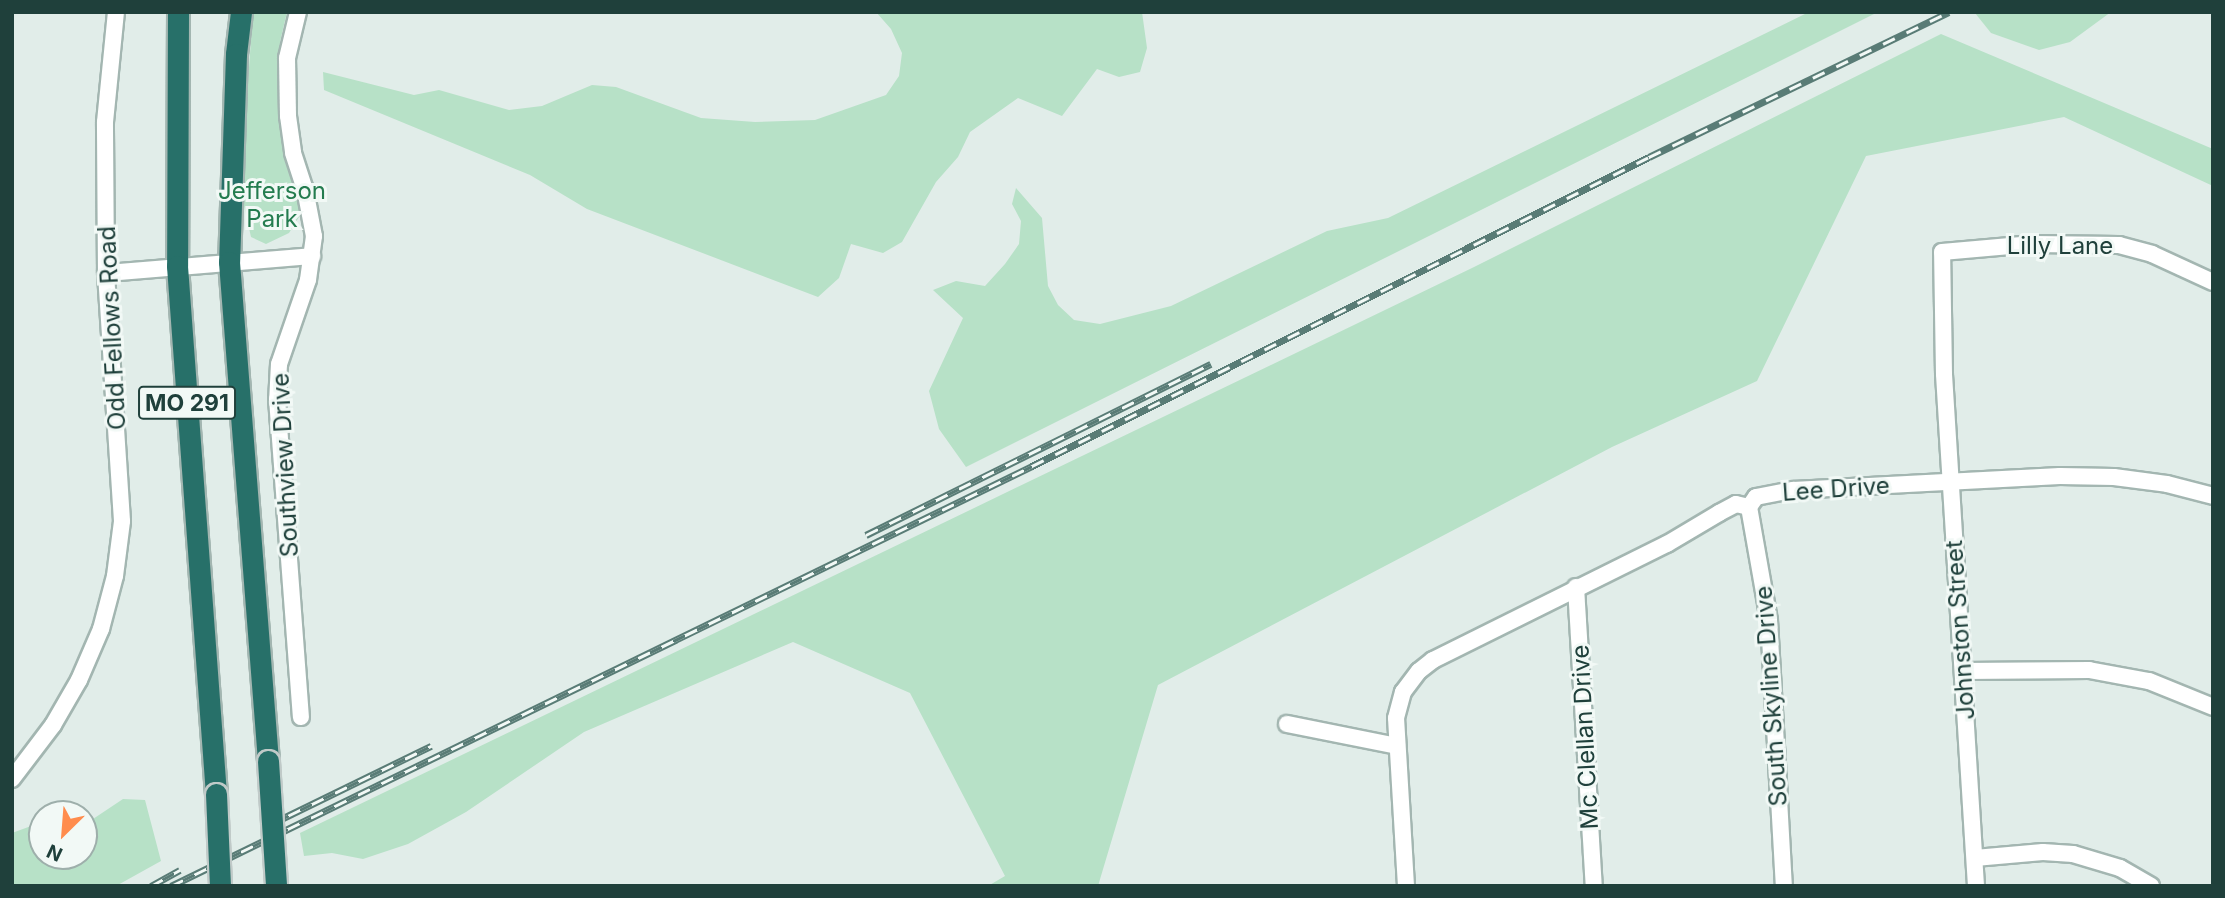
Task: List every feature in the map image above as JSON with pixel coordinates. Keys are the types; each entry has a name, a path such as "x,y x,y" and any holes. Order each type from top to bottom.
{"highway":[{"name":"MO 291","path":"178,12 177,265 220,886"},
{"name":"MO 291","path":"240,12 236,54 229,262 276,886"}],"street":[{"name":"Odd Fellows Road","path":"12,779 53,725 79,680 95,642 115,576 122,521 106,273 105,122 116,12"},
{"name":"Southview Drive","path":"298,12 288,58 287,96 293,153 312,218 313,256 306,288 285,340 277,378 301,717"},
{"name":"Lilly Lane","path":"1942,252 2034,244 2119,245 2152,254 2213,282"},
{"name":"Johnston Street","path":"1942,252 1944,374 1976,886"},
{"path":"106,273 177,265 313,256"},
{"name":"Lee Drive","path":"1406,886 1397,746 1400,700 1419,671 1433,660 1667,544 1736,505 1749,507 1756,497 1793,489 2114,477 2166,484 2213,496"},
{"name":"South Skyline Drive","path":"1749,507 1769,620 1784,886"},
{"name":"Mc Clellan Drive","path":"1576,587 1594,886"},
{"path":"1963,671 2090,670 2149,681 2213,707"},
{"path":"1287,724 1397,746"},
{"path":"1975,858 2043,852 2073,854 2120,868 2151,886"}],"green space":[{"name":"Jefferson Park","path":"253,12 287,12 280,42 278,104 288,163 300,204 299,217 289,233 266,244 251,237 244,206 245,123"},
{"path":"876,12 1142,12 1147,48 1140,72 1119,77 1097,69 1062,116 1018,98 970,132 958,157 936,182 902,242 883,253 851,244 839,278 818,297 587,209 530,175 324,90 323,72 414,95 439,90 509,110 542,106 592,85 616,87 701,118 755,122 815,120 886,95 899,76 902,53 891,29"},
{"path":"1809,12 1878,12 966,467 939,429 929,391 963,318 933,290 956,281 985,286 1005,264 1019,244 1021,221 1012,204 1016,188 1042,218 1048,286 1058,305 1074,320 1100,324 1171,306 1327,231 1388,218"},
{"path":"2111,12 2070,42 2039,50 1991,33 1975,13"},
{"path":"1941,34 2213,149 2213,186 2064,117 1866,156 1757,381 1612,447 1158,685 1098,886 988,886 1005,876 910,693 793,642 584,732 466,812 408,844 363,859 332,853 304,856 300,833 1472,268"},
{"path":"123,799 145,800 161,861 116,886 12,886 12,833 28,827 28,870 98,870 98,816"}],"railway":[{"path":"171,886 1032,466 1649,157 1949,12"},
{"path":"866,535 1211,364"},
{"path":"265,827 431,746"},
{"path":"151,886 180,870"}]}
